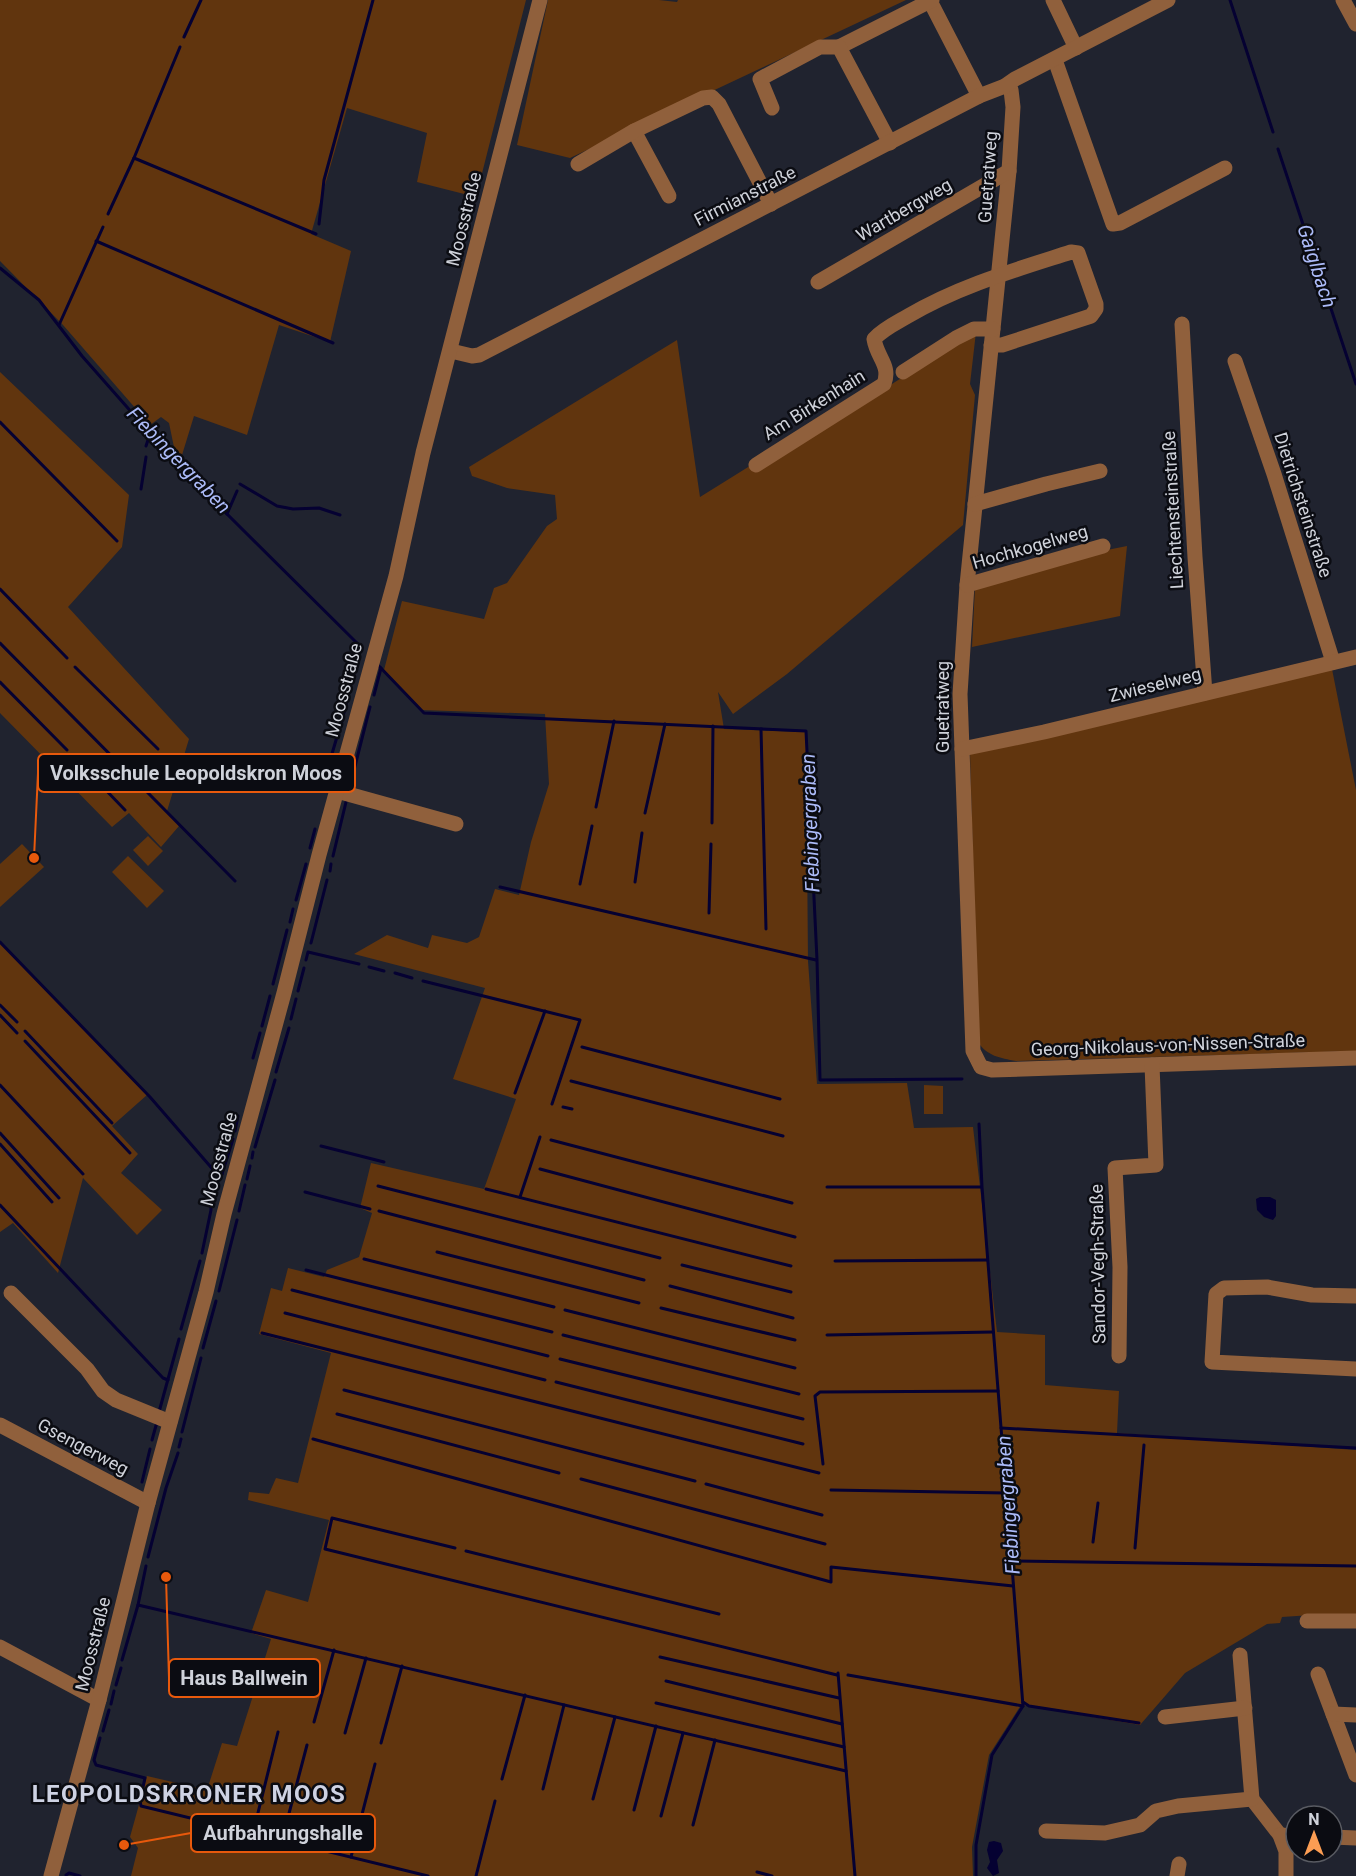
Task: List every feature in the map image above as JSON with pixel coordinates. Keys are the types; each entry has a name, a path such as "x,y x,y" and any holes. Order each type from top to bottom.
{"street":[{"name":"Moosstraße","path":"51,1876 99,1700 148,1503 206,1292 229,1194 396,576 423,453 540,0"},
{"path":"772,108 760,79 820,47 839,47 931,0 979,96"},
{"path":"1053,0 1076,48"},
{"name":"Firmianstraße","path":"451,351 472,356 479,355 1168,0"},
{"path":"1343,0 1356,24"},
{"path":"839,47 890,143"},
{"path":"1055,60 1113,224 1120,223 1225,168"},
{"name":"Guetratweg","path":"981,1067 973,1051 960,710 967,585 1009,171 1013,106 1011,90 1005,86"},
{"path":"578,164 634,131 703,98 712,97 719,104 771,204"},
{"path":"634,131 669,196"},
{"name":"Wartbergweg","path":"818,282 1009,171"},
{"path":"991,345 1002,345 1091,316 1096,309 1078,254 1071,252 1000,274"},
{"name":"Am Birkenhain","path":"756,465 884,384 888,375 886,366 875,347 874,339 881,332 930,303 1000,274"},
{"name":"Liechtensteinstraße","path":"1182,324 1195,556 1206,693"},
{"path":"903,372 974,329 993,329"},
{"name":"Dietrichsteinstraße","path":"1235,361 1274,474 1333,662"},
{"path":"975,504 1046,483 1100,471"},
{"name":"Hochkogelweg","path":"967,585 1103,546"},
{"name":"Zwieselweg","path":"962,749 1044,732 1356,657"},
{"path":"337,791 456,824"},
{"name":"Georg-Nikolaus-von-Nissen-Straße","path":"981,1067 992,1070 1356,1058"},
{"name":"Sandor-Vegh-Straße","path":"1119,1356 1120,1265 1115,1168 1156,1165 1152,1065"},
{"path":"1356,1296 1312,1295 1267,1287 1224,1288 1216,1294 1212,1362 1356,1369"},
{"path":"11,1293 87,1369 103,1390 116,1400 170,1422"},
{"name":"Gsengerweg","path":"0,1425 148,1503"},
{"path":"1307,1621 1356,1621"},
{"path":"0,1647 99,1700"},
{"path":"1240,1655 1252,1799 1280,1835 1286,1851 1286,1876"},
{"path":"1318,1674 1356,1775"},
{"path":"1165,1717 1245,1708"},
{"path":"1333,1714 1356,1715"},
{"path":"1046,1831 1105,1833 1140,1825 1156,1811 1178,1806 1252,1799"},
{"path":"1280,1835 1284,1835"}],"shaded area":[{"path":"0,0 526,0 476,197 417,182 427,133 347,108 311,234 351,251 330,342 279,325 247,435 194,416 182,455 175,452 169,423 161,417 150,425 63,325 0,261"},
{"path":"548,0 677,2 678,0 906,0 570,158 517,145"},
{"path":"976,332 970,384 975,395 963,525 787,674 733,714 718,692 724,729 806,732 808,961 817,1084 907,1083 914,1128 973,1127 997,1332 1045,1335 1045,1385 1119,1391 1117,1433 1356,1450 1356,1616 1282,1617 1280,1623 1267,1624 1185,1673 1140,1725 1021,1705 989,1755 972,1847 973,1876 131,1876 138,1848 130,1837 147,1776 207,1790 222,1743 237,1746 271,1639 251,1633 266,1590 308,1602 329,1520 248,1500 249,1492 269,1494 276,1478 298,1483 331,1353 259,1334 271,1288 282,1291 288,1268 324,1277 327,1270 359,1257 372,1213 360,1208 371,1163 484,1189 516,1099 453,1079 485,988 354,954 387,935 428,948 432,935 467,943 479,937 495,889 519,895 531,842 549,784 545,714 420,710 384,670 402,601 484,619 494,588 507,583 547,526 557,519 555,495 507,488 472,476 469,467 677,340 700,497 753,464 757,470"},
{"path":"0,372 129,495 122,547 68,607 189,739 167,811 179,826 161,847 129,813 112,827 0,713"},
{"path":"1127,546 1120,616 972,647 975,587 1097,552"},
{"path":"1332,669 1356,790 1356,1051 1016,1061 999,1057 985,1050 978,1042 970,753"},
{"path":"148,836 163,851 148,866 133,850"},
{"path":"22,844 44,867 0,907 0,864"},
{"path":"128,856 164,891 147,908 112,872"},
{"path":"0,941 147,1095 112,1126 138,1154 121,1173 162,1210 137,1235 83,1178 58,1273 13,1223 0,1232"},
{"path":"924,1085 943,1086 943,1114 924,1114"},
{"path":"1270,1197 1276,1200 1276,1216 1273,1220 1264,1217 1257,1210 1256,1199"},
{"path":"989,1842 1001,1843 1003,1851 997,1860 999,1873 993,1876 987,1868 990,1862 987,1850"}],"waterway":[{"path":"184,37 201,0"},
{"path":"319,224 324,180 373,0"},
{"name":"Gaiglbach","path":"1230,0 1273,132"},
{"path":"108,214 180,47"},
{"name":"Gaiglbach","path":"1278,149 1356,384"},
{"path":"134,158 316,234"},
{"path":"59,325 103,227"},
{"path":"96,241 333,343"},
{"name":"Fiebingergraben","path":"0,268 39,300 82,356 134,415 227,514 362,648"},
{"path":"0,422 117,541"},
{"path":"146,446 150,434"},
{"path":"141,489 146,457"},
{"path":"240,484 277,506 293,509 319,508 340,515"},
{"path":"227,514 237,491"},
{"path":"0,589 67,658"},
{"path":"0,643 235,881"},
{"path":"353,678 360,646"},
{"name":"Fiebingergraben","path":"377,664 424,713 806,731 817,960 820,1080 962,1079"},
{"path":"75,667 158,749"},
{"path":"374,695 381,668"},
{"path":"0,682 67,750"},
{"path":"341,725 350,688"},
{"path":"350,786 370,707"},
{"path":"596,807 614,721"},
{"path":"645,813 665,724"},
{"path":"712,823 713,726"},
{"path":"761,729 766,929"},
{"path":"329,764 339,730"},
{"path":"75,758 125,810"},
{"path":"333,856 346,802"},
{"path":"580,884 592,826"},
{"path":"310,848 315,829"},
{"path":"635,882 642,833"},
{"path":"709,913 711,844"},
{"path":"296,900 306,864"},
{"path":"330,871 331,864"},
{"path":"311,943 327,880"},
{"path":"500,887 816,960"},
{"path":"290,922 293,909"},
{"path":"273,984 287,930"},
{"path":"0,942 150,1097 216,1173 222,1174"},
{"path":"306,960 308,952 359,964"},
{"path":"369,967 384,971"},
{"path":"298,991 304,968"},
{"path":"395,973 412,978"},
{"path":"423,981 580,1020 552,1104"},
{"path":"262,1026 270,996"},
{"path":"291,1019 296,999"},
{"path":"0,1005 17,1022"},
{"path":"515,1093 545,1011"},
{"path":"0,1015 17,1033"},
{"path":"276,1072 289,1028"},
{"path":"25,1031 112,1123"},
{"path":"253,1058 260,1033"},
{"path":"25,1041 130,1153"},
{"path":"582,1047 780,1099"},
{"path":"255,1147 275,1080"},
{"path":"571,1081 783,1136"},
{"path":"0,1085 83,1174"},
{"path":"563,1107 572,1109"},
{"path":"235,1131 238,1116"},
{"name":"Fiebingergraben","path":"976,1876 976,1845 992,1755 1023,1706 979,1124"},
{"path":"0,1133 59,1198"},
{"path":"520,1197 540,1137"},
{"path":"221,1177 233,1139"},
{"path":"551,1140 792,1203"},
{"path":"0,1144 52,1202"},
{"path":"321,1146 384,1162"},
{"path":"252,1158 253,1152"},
{"path":"247,1179 250,1166"},
{"path":"540,1169 795,1237"},
{"path":"202,1253 211,1210 211,1199 218,1185"},
{"path":"239,1211 245,1185"},
{"path":"378,1186 660,1258"},
{"path":"827,1187 981,1187"},
{"path":"486,1189 791,1266"},
{"path":"305,1192 370,1209"},
{"path":"0,1205 163,1378 168,1380"},
{"path":"379,1211 644,1280"},
{"path":"219,1291 237,1220"},
{"path":"437,1252 639,1303"},
{"path":"364,1259 554,1307"},
{"path":"835,1261 987,1260"},
{"path":"181,1329 200,1261"},
{"path":"682,1265 791,1292"},
{"path":"306,1270 552,1332"},
{"path":"670,1286 793,1318"},
{"path":"292,1290 548,1356"},
{"path":"203,1348 216,1301"},
{"path":"661,1308 795,1340"},
{"path":"565,1310 795,1368"},
{"path":"285,1313 545,1380"},
{"path":"827,1335 993,1332"},
{"path":"262,1333 819,1473"},
{"path":"563,1335 799,1394"},
{"path":"159,1412 179,1339"},
{"path":"182,1432 201,1358"},
{"path":"560,1359 803,1419"},
{"path":"556,1382 803,1444"},
{"path":"344,1390 695,1481"},
{"path":"823,1464 815,1396 820,1392 998,1391"},
{"path":"337,1414 559,1473"},
{"path":"152,1440 157,1422"},
{"path":"1001,1428 1356,1448"},
{"path":"179,1447 181,1439"},
{"path":"313,1439 831,1582 831,1567 1013,1586"},
{"path":"1135,1548 1144,1445"},
{"path":"142,1482 150,1449"},
{"path":"148,1557 166,1488 178,1453"},
{"path":"581,1479 825,1544"},
{"path":"706,1484 822,1515"},
{"path":"831,1490 1006,1493"},
{"path":"1093,1542 1098,1503"},
{"path":"455,1548 332,1518 325,1549 837,1675"},
{"path":"466,1551 719,1614"},
{"path":"1012,1561 1356,1566"},
{"path":"122,1660 138,1605 146,1566"},
{"path":"138,1605 846,1771"},
{"path":"314,1722 334,1650"},
{"path":"660,1657 839,1698"},
{"path":"345,1733 366,1658"},
{"path":"381,1743 402,1666"},
{"path":"116,1685 121,1668"},
{"path":"838,1673 855,1876"},
{"path":"848,1675 1023,1706"},
{"path":"666,1681 842,1724"},
{"path":"111,1704 114,1691"},
{"path":"502,1779 525,1695"},
{"path":"1023,1702 1029,1706 1139,1723"},
{"path":"656,1703 844,1747"},
{"path":"543,1789 564,1705"},
{"path":"103,1731 109,1710"},
{"path":"593,1799 615,1717"},
{"path":"634,1810 656,1726"},
{"path":"253,1833 278,1732"},
{"path":"661,1816 683,1733"},
{"path":"100,1738 94,1760 96,1765 145,1778 141,1806 428,1876"},
{"path":"693,1825 715,1740"},
{"path":"282,1840 307,1745"},
{"path":"351,1857 375,1764"},
{"path":"476,1876 495,1801"},
{"path":"757,1872 772,1876"},
{"path":"66,1875 69,1873 80,1876"}],"place":[{"name":"Volksschule Leopoldskron Moos","path":"34,858"},
{"name":"Haus Ballwein","path":"166,1577"},
{"name":"Aufbahrungshalle","path":"124,1845"}],"district":[{"name":"LEOPOLDSKRONER MOOS","path":"189,1794"}]}
